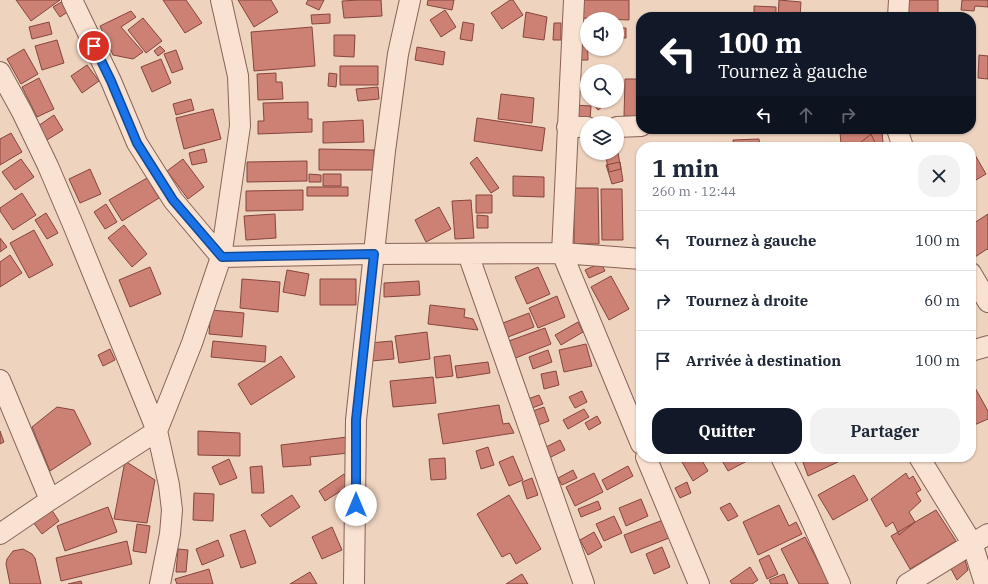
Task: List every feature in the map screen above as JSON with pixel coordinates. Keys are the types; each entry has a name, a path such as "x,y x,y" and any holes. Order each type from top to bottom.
{"street":[{"path":"72,0 111,81 137,143 173,200 222,257"},
{"path":"0,534 157,431 192,343 222,257 240,126 238,76 221,0"},
{"path":"354,584 356,420 384,151 398,54 410,0"},
{"path":"574,0 562,253 636,432"},
{"path":"898,12 899,0"},
{"path":"0,72 22,112 54,180 157,431 169,485 172,510 170,534 160,584"},
{"path":"624,127 636,126"},
{"path":"567,127 580,127"},
{"path":"222,257 374,254 562,253 636,259"},
{"path":"468,254 584,584"},
{"path":"976,282 988,302"},
{"path":"976,350 988,346"},
{"path":"0,380 50,500"},
{"path":"648,462 699,584"},
{"path":"783,462 805,506 840,584"},
{"path":"923,462 980,539 985,584"},
{"path":"907,584 980,539"}],"building":[{"path":"16,0 60,0 31,21"},
{"path":"163,0 186,0 202,23 185,33"},
{"path":"238,0 271,0 278,12 254,27"},
{"path":"308,0 324,0 319,10 306,4"},
{"path":"381,0 382,16 344,18 342,1"},
{"path":"428,0 454,0 452,10 427,5"},
{"path":"510,0 513,0 523,15 502,29 491,13"},
{"path":"580,0 629,0 629,20 624,20 624,12 580,12 579,18"},
{"path":"779,0 801,2 800,12 778,12"},
{"path":"903,0 938,0 938,12 904,12"},
{"path":"962,0 988,0 988,7 975,6 974,11 961,10"},
{"path":"63,1 69,11 60,17 53,7"},
{"path":"754,6 776,7 776,12 754,12"},
{"path":"445,10 456,27 441,37 430,20"},
{"path":"131,11 136,17 121,27 143,52 133,59 113,55 100,26"},
{"path":"526,12 547,17 544,40 523,37"},
{"path":"330,14 330,23 312,24 311,15"},
{"path":"143,18 162,41 146,53 128,30"},
{"path":"49,22 52,34 32,39 29,27"},
{"path":"463,22 474,24 472,41 460,39"},
{"path":"554,23 561,23 561,40 553,40"},
{"path":"312,27 315,66 254,71 251,32"},
{"path":"624,28 626,28 626,38 624,38"},
{"path":"580,29 580,56 588,56 588,60 579,60"},
{"path":"334,35 355,35 354,57 334,56"},
{"path":"57,40 64,63 42,70 35,46"},
{"path":"160,46 165,51 158,56 154,51"},
{"path":"417,47 445,52 443,65 415,60"},
{"path":"24,49 38,74 21,84 7,59"},
{"path":"176,50 183,69 172,73 164,54"},
{"path":"979,55 988,56 988,79 978,78"},
{"path":"161,59 171,83 152,92 141,67"},
{"path":"87,65 99,81 82,93 71,76"},
{"path":"340,66 378,66 378,85 340,85"},
{"path":"276,73 276,82 282,82 283,99 258,100 257,74"},
{"path":"329,73 337,74 336,87 328,86"},
{"path":"39,78 54,109 37,117 22,87"},
{"path":"625,79 636,79 636,117 624,116"},
{"path":"378,87 379,99 358,101 356,89"},
{"path":"501,94 534,98 532,123 498,119"},
{"path":"191,99 194,110 176,115 173,104"},
{"path":"308,102 308,119 312,119 312,132 258,134 258,121 264,121 263,103"},
{"path":"574,105 580,105 580,108 591,108 590,116 580,116 580,119 573,119"},
{"path":"213,109 221,139 184,149 176,118"},
{"path":"54,115 63,130 47,140 38,126"},
{"path":"477,118 545,128 542,151 474,141"},
{"path":"363,120 364,142 323,143 323,122"},
{"path":"11,133 22,152 0,165 0,139"},
{"path":"840,134 882,134 883,142 841,142"},
{"path":"871,134 875,142 861,142"},
{"path":"759,139 759,142 733,142 733,140"},
{"path":"204,149 207,162 192,165 189,153"},
{"path":"319,149 374,150 374,170 319,170"},
{"path":"477,157 499,188 491,193 470,163"},
{"path":"976,157 986,174 976,180"},
{"path":"21,159 34,177 15,190 2,172"},
{"path":"183,159 204,187 188,199 167,171"},
{"path":"606,160 619,160 621,169 609,172"},
{"path":"307,161 307,181 247,182 247,162"},
{"path":"620,162 623,181 612,184 606,165"},
{"path":"90,169 101,194 80,203 69,179"},
{"path":"309,174 321,175 321,182 309,182"},
{"path":"323,174 341,174 341,186 323,186"},
{"path":"513,176 544,177 544,197 513,196"},
{"path":"147,178 159,198 122,221 109,200"},
{"path":"307,187 348,187 348,196 307,196"},
{"path":"574,188 598,188 599,244 574,244"},
{"path":"601,189 622,189 623,240 602,240"},
{"path":"303,190 303,210 246,211 246,191"},
{"path":"22,193 36,215 13,230 0,211 0,208"},
{"path":"476,195 492,195 492,213 476,213"},
{"path":"471,200 474,238 455,239 452,201"},
{"path":"106,204 117,222 105,229 94,212"},
{"path":"439,207 451,229 426,242 415,220"},
{"path":"46,213 58,233 47,239 35,220"},
{"path":"275,214 276,238 246,240 244,216"},
{"path":"988,214 988,250 987,249 976,256 976,222"},
{"path":"477,215 488,216 488,228 477,228"},
{"path":"124,225 147,254 132,267 108,238"},
{"path":"34,230 53,265 29,278 10,243"},
{"path":"0,238 7,247 0,252"},
{"path":"10,255 22,273 0,287 0,262"},
{"path":"601,263 605,271 589,278 585,270"},
{"path":"150,267 161,294 130,307 119,280"},
{"path":"538,267 550,294 527,304 515,277"},
{"path":"287,270 309,274 305,296 283,292"},
{"path":"611,276 629,309 609,320 591,287"},
{"path":"242,279 280,282 278,312 240,308"},
{"path":"320,279 356,279 356,305 320,305"},
{"path":"419,281 420,295 384,297 384,283"},
{"path":"557,296 565,317 538,328 529,308"},
{"path":"430,305 465,309 464,317 473,319 478,330 428,324"},
{"path":"211,310 244,313 242,337 209,334"},
{"path":"529,313 534,327 508,337 503,323"},
{"path":"578,322 583,332 561,345 555,335"},
{"path":"545,328 551,344 513,359 506,342"},
{"path":"427,332 430,359 399,363 395,336"},
{"path":"213,341 266,346 265,362 211,357"},
{"path":"392,341 394,359 371,361 369,343"},
{"path":"586,344 592,366 564,372 559,350"},
{"path":"110,349 115,360 103,366 98,355"},
{"path":"548,350 552,362 533,369 529,357"},
{"path":"450,355 453,376 436,378 434,357"},
{"path":"281,356 295,377 251,405 238,384"},
{"path":"488,362 490,373 457,378 455,366"},
{"path":"556,371 559,385 544,389 541,374"},
{"path":"433,377 436,403 393,407 390,381"},
{"path":"976,390 988,411 988,419 976,424"},
{"path":"582,391 587,402 575,408 569,397"},
{"path":"539,395 543,404 532,408 528,399"},
{"path":"499,405 503,424 509,423 514,433 443,444 438,414"},
{"path":"57,407 74,410 91,444 50,471 32,427"},
{"path":"544,407 549,421 538,425 533,411"},
{"path":"584,409 589,417 568,429 563,420"},
{"path":"597,416 601,423 589,430 585,423"},
{"path":"0,431 4,442 0,444"},
{"path":"198,431 240,433 240,456 198,455"},
{"path":"347,437 349,453 310,457 311,465 283,467 281,445"},
{"path":"560,440 565,450 549,458 544,448"},
{"path":"488,447 494,465 481,469 476,451"},
{"path":"513,456 523,480 509,486 499,462"},
{"path":"445,458 446,479 431,480 429,459"},
{"path":"229,459 237,478 220,485 212,467"},
{"path":"125,461 155,480 147,523 114,519"},
{"path":"682,462 703,462 708,471 693,481"},
{"path":"723,462 745,462 728,471"},
{"path":"803,462 838,462 808,476"},
{"path":"262,466 264,493 252,493 250,467"},
{"path":"628,466 633,476 607,490 602,480"},
{"path":"573,470 577,478 562,485 558,478"},
{"path":"594,473 603,492 575,506 566,487"},
{"path":"906,473 909,479 913,476 921,490 916,493 921,501 909,512 915,522 899,535 893,522 886,527 871,499"},
{"path":"344,474 350,485 325,501 319,491"},
{"path":"854,475 868,500 833,520 818,495"},
{"path":"532,478 538,495 527,499 522,482"},
{"path":"687,482 691,493 680,498 675,488"},
{"path":"194,493 214,494 213,521 193,520"},
{"path":"292,495 300,507 270,527 261,515"},
{"path":"509,495 541,549 516,564 510,553 502,557 477,514"},
{"path":"641,499 648,516 626,526 619,508"},
{"path":"598,501 601,509 581,517 578,509"},
{"path":"730,503 738,516 728,521 720,508"},
{"path":"779,505 789,526 796,522 802,534 758,555 743,522"},
{"path":"108,507 117,532 65,551 57,526"},
{"path":"51,509 59,521 42,534 33,522"},
{"path":"936,510 956,541 910,569 891,536"},
{"path":"614,516 622,533 604,541 596,524"},
{"path":"663,520 669,538 631,553 624,535"},
{"path":"137,524 150,526 146,553 133,551"},
{"path":"332,527 342,550 322,559 312,537"},
{"path":"245,530 256,563 241,568 230,535"},
{"path":"594,532 602,547 588,555 580,540"},
{"path":"805,537 830,584 799,584 781,549"},
{"path":"218,540 224,556 202,565 196,549"},
{"path":"127,541 132,564 61,581 56,558"},
{"path":"662,547 670,567 654,574 646,554"},
{"path":"23,549 32,554 35,558 41,584 10,584 6,564 7,559 13,551"},
{"path":"178,549 188,550 186,572 176,572"},
{"path":"769,555 778,574 767,579 759,560"},
{"path":"964,557 968,570 957,580 950,567"},
{"path":"750,567 758,580 752,584 732,584 730,581"},
{"path":"209,569 213,584 177,584 175,579"},
{"path":"310,572 317,584 290,584"},
{"path":"522,574 528,584 506,584"},
{"path":"784,574 788,584 771,584 769,580"},
{"path":"81,581 82,584 68,584"}],"route":[{"path":"94,46 111,81 137,143 173,200 222,257 374,254 356,420 356,505"}]}
